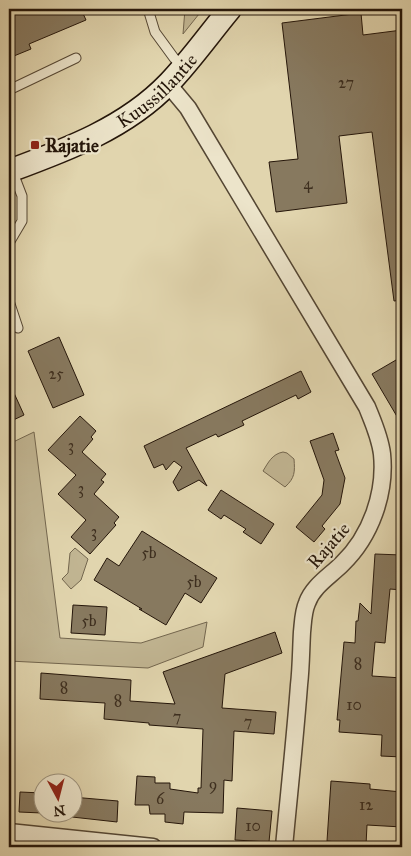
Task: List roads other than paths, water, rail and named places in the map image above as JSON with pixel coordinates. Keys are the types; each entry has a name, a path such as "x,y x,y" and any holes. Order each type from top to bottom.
{"main road":[{"name":"Kuussillantie","path":"10,171 70,148 136,112 184,67 230,9"}],"street":[{"name":"Rajatie","path":"168,84 188,108 366,407 376,430 382,453 382,480 376,507 367,531 343,564 315,590 307,602 303,617 299,685 284,847"},
{"path":"9,832 153,847"}],"lane":[{"path":"148,9 156,32 174,58 184,67"},
{"path":"9,90 76,58"},
{"path":"9,243 22,221 22,196 10,171"},
{"path":"9,301 18,328"}],"place":[{"name":"Rajatie","path":"35,145"}]}
